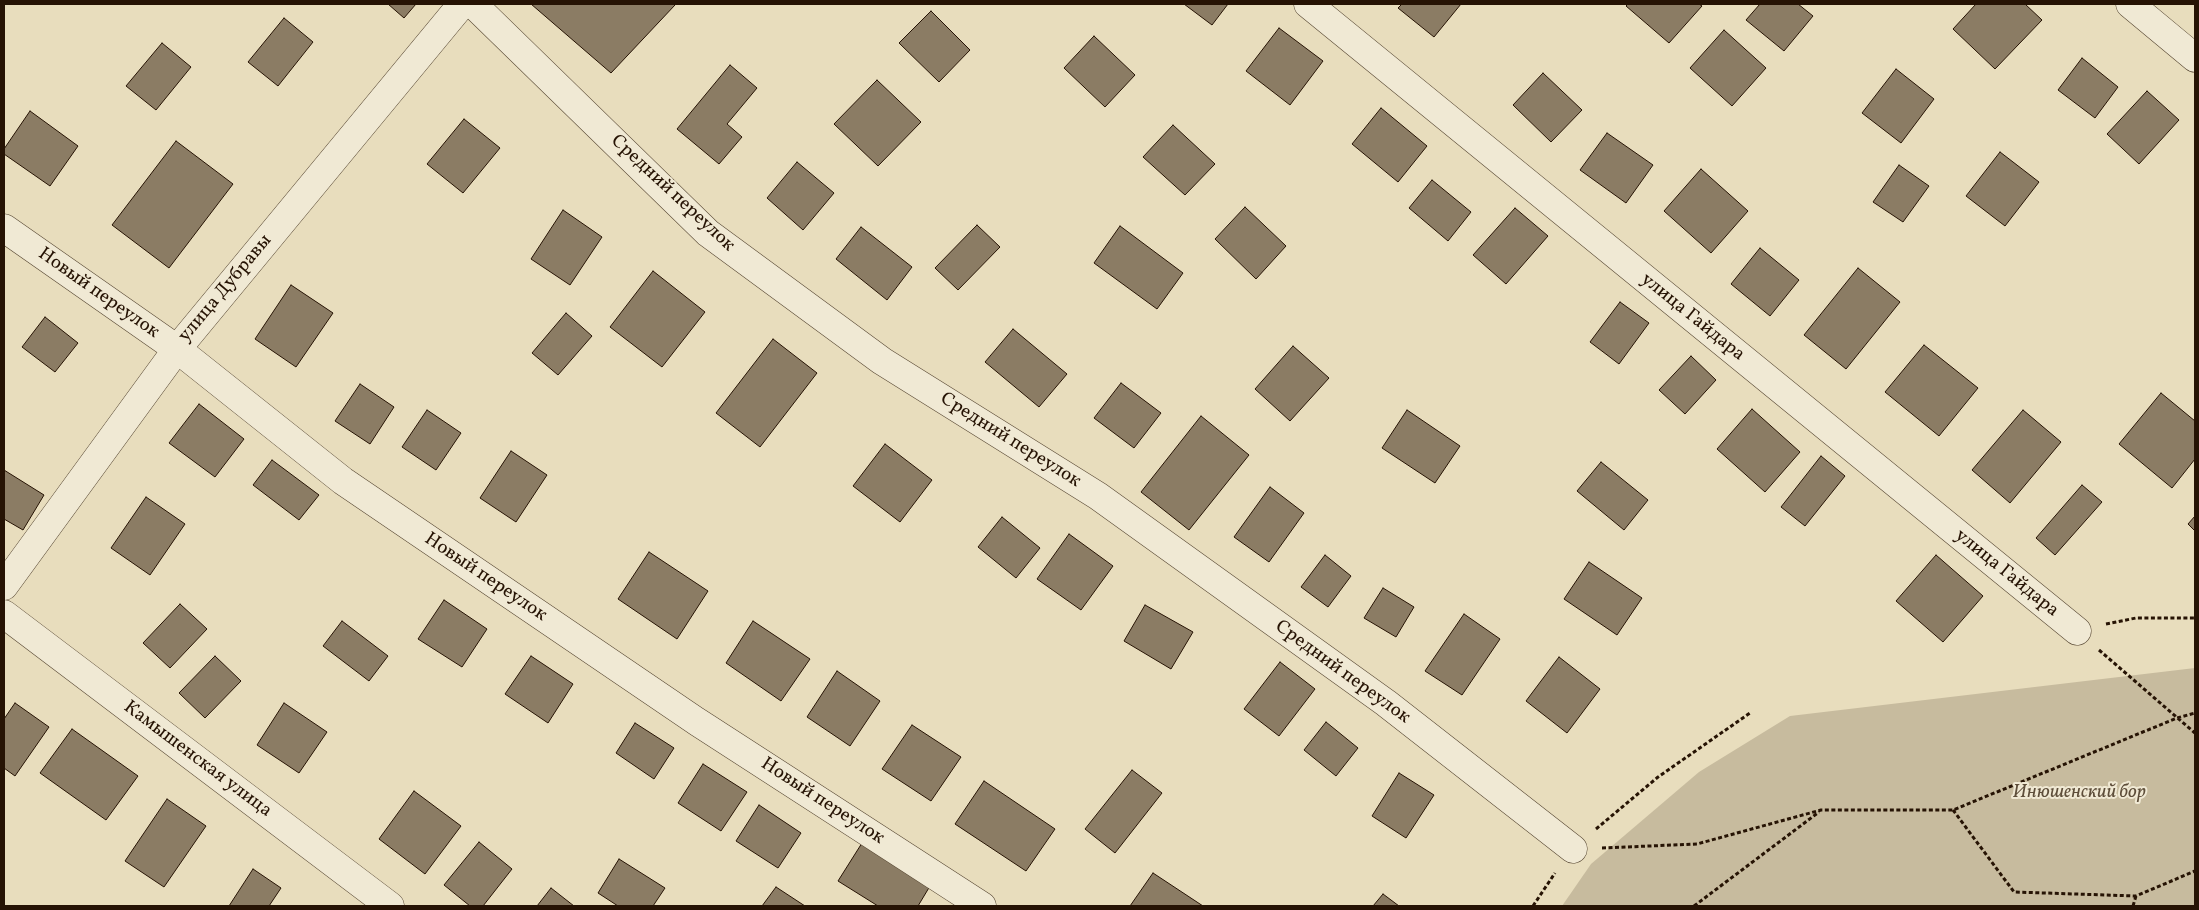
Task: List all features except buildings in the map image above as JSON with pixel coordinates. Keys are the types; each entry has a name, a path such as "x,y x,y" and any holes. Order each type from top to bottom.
{"street":[{"name":"улица Дубравы","path":"4,586 177,349 462,4"},
{"name":"Средний переулок","path":"473,4 708,233 882,361 1098,496 1386,703 1573,848"},
{"name":"улица Гайдара","path":"1308,4 2077,631"},
{"path":"2130,4 2195,58"},
{"name":"Новый переулок","path":"4,228 177,349 343,481 696,721 982,906"},
{"name":"Камышенская улица","path":"4,614 390,906"}],"path":[{"path":"2077,631 2136,618 2195,618"},
{"path":"2077,631 2195,733"},
{"path":"1533,906 1573,848 1658,777 1750,713"},
{"path":"1573,848 1697,844 1821,810 1953,810 2177,718 2195,713"},
{"path":"1694,906 1821,810"},
{"path":"1953,810 2014,892 2136,896 2195,871"},
{"path":"2133,906 2136,896"}],"green space":[{"name":"Инюшенский бор","path":"2195,668 2195,906 1562,906 1591,864 1699,772 1790,716"}]}
